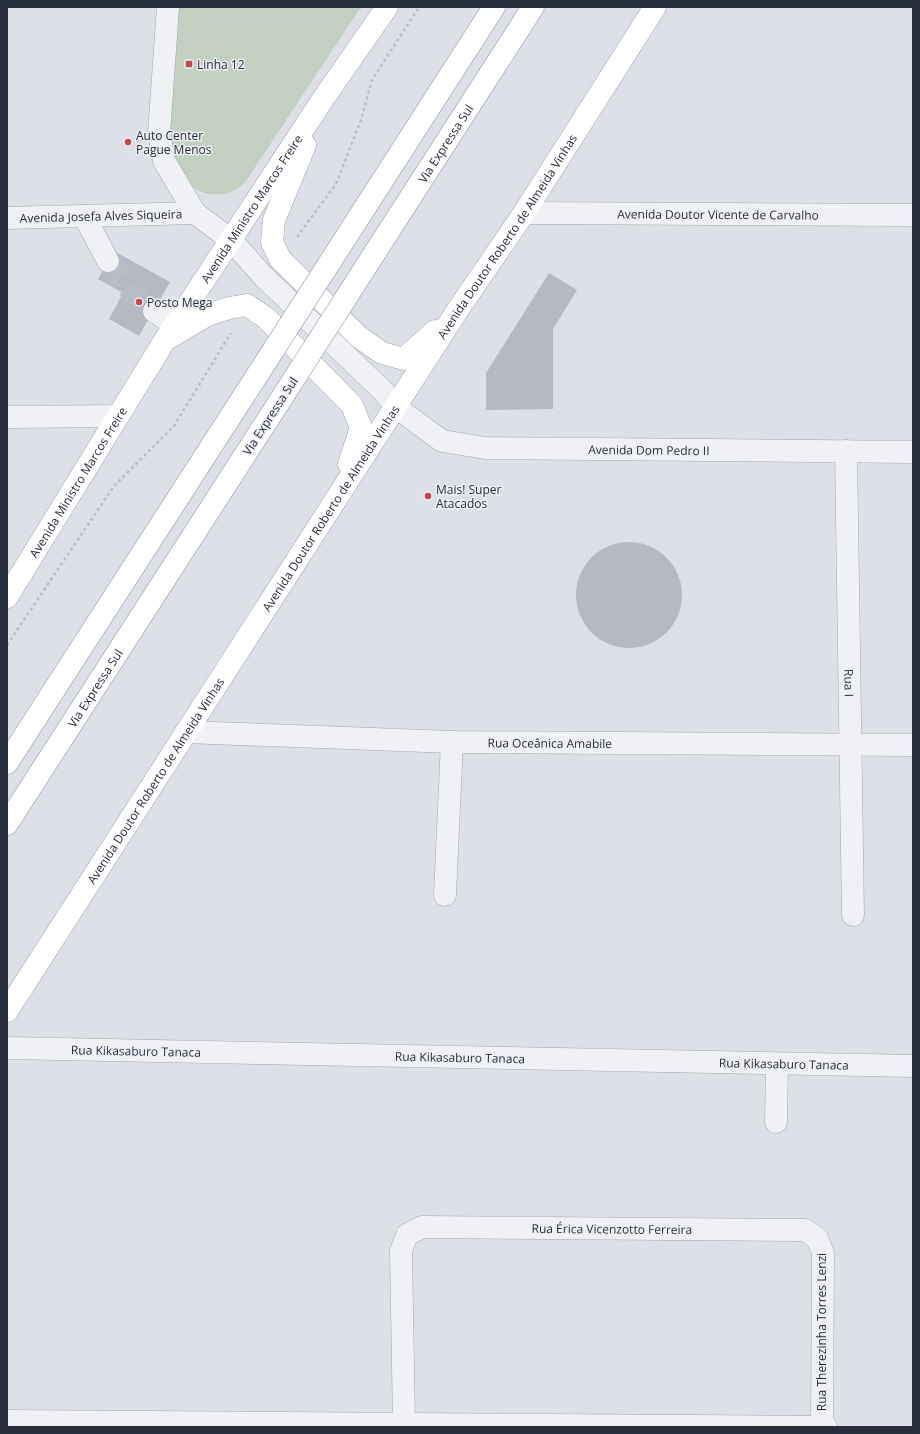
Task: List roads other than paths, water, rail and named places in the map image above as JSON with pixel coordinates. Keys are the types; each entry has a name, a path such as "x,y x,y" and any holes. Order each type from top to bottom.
{"main road":[{"name":"Avenida Ministro Marcos Freire","path":"7,597 170,333 323,99 387,7"},
{"path":"7,763 494,7"},
{"name":"Via Expressa Sul","path":"7,824 533,7"},
{"name":"Avenida Doutor Roberto de Almeida Vinhas","path":"7,1011 457,311 524,213 655,7"},
{"path":"323,99 274,220 272,242 280,259 359,337 382,353 404,360 457,311"},
{"path":"170,333 207,315 229,308 247,305 266,318 352,405 361,428 339,495"}],"street":[{"path":"168,7 159,133 164,161 195,213"},
{"path":"159,214 174,201 178,184"},
{"name":"Avenida Dom Pedro II","path":"195,213 231,240 263,276 383,391 396,407 442,441 485,448 913,452"},
{"name":"Avenida Josefa Alves Siqueira","path":"7,218 195,213"},
{"name":"Avenida Doutor Vicente de Carvalho","path":"524,213 913,215"},
{"path":"84,216 108,261"},
{"path":"154,311 170,333"},
{"path":"7,417 118,416"},
{"name":"Rua I","path":"846,451 853,915"},
{"name":"Rua Oceânica Amabile","path":"186,732 452,742 913,745"},
{"path":"445,895 452,742"},
{"name":"Rua Kikasaburo Tanaca","path":"7,1048 913,1066"},
{"path":"776,1122 777,1064"},
{"name":"Rua Érica Vicenzotto Ferreira","path":"404,1424 401,1251 407,1236 422,1227 805,1230 817,1238"},
{"name":"Rua Therezinha Torres Lenzi","path":"817,1238 823,1253 822,1427"},
{"path":"7,1421 212,1425 404,1424 826,1427"}],"tunnel":[{"path":"108,261 131,291 154,311"}],"place":[{"name":"Linha 12","path":"189,64"},
{"name":"Auto Center Pague Menos","path":"128,142"},
{"name":"Posto Mega","path":"139,302"},
{"name":"Mais! Super Atacados","path":"428,496"}]}
